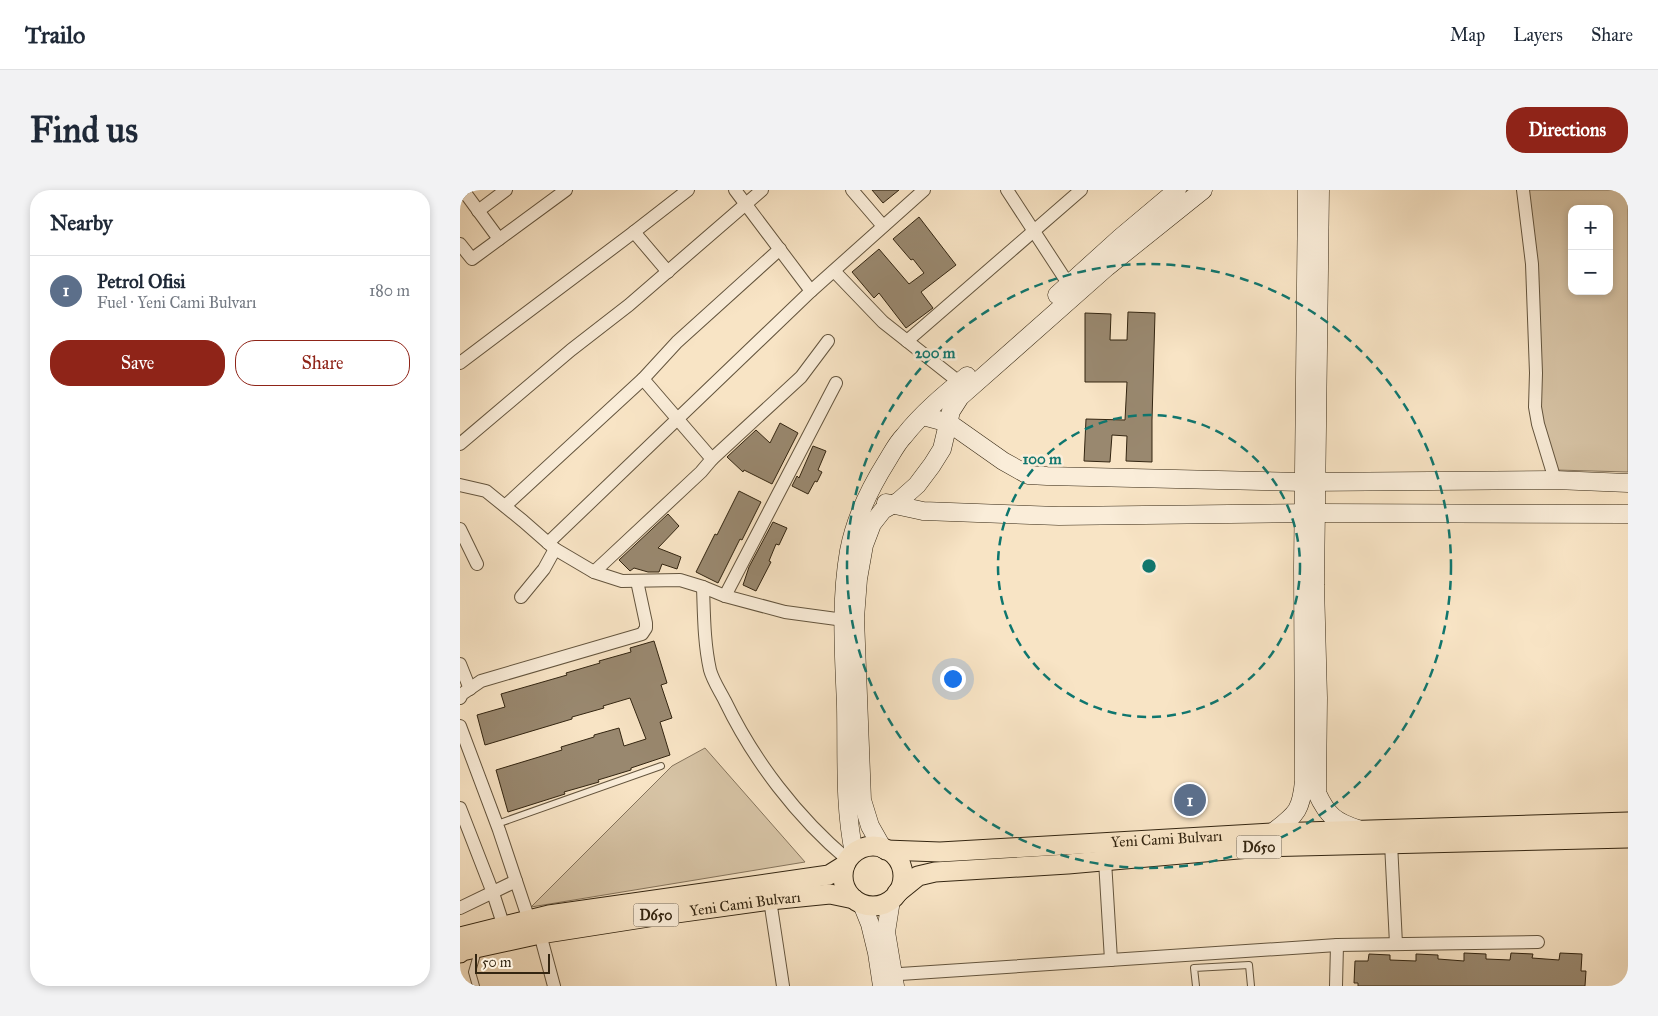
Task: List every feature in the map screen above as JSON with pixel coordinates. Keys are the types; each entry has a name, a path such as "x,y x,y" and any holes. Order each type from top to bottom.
{"main road":[{"name":"Yeni Cami Bulvarı","path":"884,849 940,852 1358,829 1628,822"},
{"name":"Yeni Cami Bulvarı","path":"894,896 918,876 935,872 1105,861 1261,847 1628,838"},
{"path":"867,847 884,849 894,855 901,869 902,884 894,896 882,904 872,906 858,902 847,892 844,883 843,874 849,859 867,847"},
{"name":"Yeni Cami Bulvarı","path":"460,953 534,927 558,914 828,875 849,859"},
{"name":"Yeni Cami Bulvarı","path":"460,938 504,927 534,927 655,916 770,900 830,894 858,902"}],"street":[{"path":"463,190 499,239"},
{"path":"478,211 506,190"},
{"path":"460,244 472,259 566,190"},
{"path":"460,363 688,190"},
{"path":"735,190 811,291"},
{"path":"460,444 571,350 629,305 762,190"},
{"path":"852,190 883,226"},
{"path":"521,597 544,569 552,546 677,418 811,291 924,190"},
{"path":"1007,190 1069,285"},
{"path":"907,342 1081,190"},
{"path":"849,859 844,588 849,550 859,515 875,480 903,436 923,416 1120,238 1177,190"},
{"path":"884,849 870,826 862,800 855,618 858,579 864,545 872,524 883,510 917,485 932,465 942,449 951,412 960,396 1107,267 1203,190"},
{"path":"1272,833 1293,817 1298,810 1302,798 1310,514 1307,190"},
{"path":"1310,482 1320,190"},
{"path":"1523,190 1532,264 1536,373 1535,407 1538,424 1555,480"},
{"path":"634,232 668,272"},
{"path":"505,506 642,379 677,342 780,249"},
{"path":"834,271 883,322 959,382"},
{"path":"594,572 801,377 828,341"},
{"path":"642,379 712,459"},
{"path":"724,596 836,383"},
{"path":"923,416 949,423 1003,461 1028,475 1310,482 1555,480 1628,483"},
{"path":"460,484 486,491 552,546 594,572 622,581 680,580 703,586 724,596 785,612 844,620"},
{"path":"871,490 882,501 922,512 1059,516 1628,514"},
{"path":"1310,514 1315,585 1318,698 1317,793 1323,806 1333,818 1342,824 1358,829"},
{"path":"460,529 477,564"},
{"path":"460,698 462,694 481,681 642,634 646,628 646,623 637,581"},
{"path":"703,586 705,640 711,672 739,730 783,794 828,844 849,859"},
{"path":"460,664 470,688"},
{"path":"460,726 463,744 497,824 554,986"},
{"path":"460,808 504,927"},
{"path":"1391,843 1396,944"},
{"path":"1105,861 1111,960"},
{"path":"460,908 516,881"},
{"path":"887,980 886,932 894,896"},
{"path":"770,900 783,986"},
{"path":"858,902 870,924 887,980"},
{"path":"887,980 1111,960 1337,945 1538,942"},
{"path":"1336,986 1337,945"}],"lane":[{"path":"497,824 661,766"},
{"path":"476,986 472,972 480,947"},
{"path":"1219,953 1221,967"},
{"path":"1196,986 1194,968 1249,965 1251,986"}],"shaded area":[{"path":"1524,190 1628,190 1628,472 1556,470 1539,423"},
{"path":"705,748 805,862 531,907 672,766"}],"building":[{"path":"872,190 899,190 883,203"},
{"path":"919,217 956,265 921,292 933,308 906,328 879,293 874,298 852,272 879,249 909,284 924,273 893,239"},
{"path":"1128,312 1155,313 1152,462 1126,461 1127,436 1112,435 1110,462 1084,461 1086,419 1125,420 1127,382 1085,382 1085,313 1111,314 1110,340 1127,340"},
{"path":"780,423 798,433 772,484 744,470 743,472 727,457 756,430 770,443"},
{"path":"813,446 826,451 818,470 822,472 808,494 792,486 797,476 799,478"},
{"path":"739,491 761,502 718,583 696,572"},
{"path":"668,514 679,526 658,548 681,557 677,569 662,564 659,572 648,572 634,568 630,571 619,560"},
{"path":"773,522 787,528 779,545 776,544 769,561 771,562 756,591 743,585 749,567"},
{"path":"654,641 667,683 661,685 672,718 660,722 670,755 598,780 599,782 564,792 565,794 508,812 496,770 562,750 561,747 619,728 624,746 646,739 630,698 572,717 572,719 485,745 477,715 505,707 501,694 567,675 566,673 631,652 630,648"},
{"path":"1464,953 1486,954 1486,959 1510,960 1511,953 1533,954 1532,958 1559,960 1560,953 1582,954 1581,971 1586,971 1585,986 1358,986 1358,983 1354,983 1355,961 1368,961 1369,954 1390,955 1390,960 1416,961 1416,954 1438,955 1438,959 1464,961"}],"place":[{"name":"Petrol Ofisi","path":"1190,800"}]}
